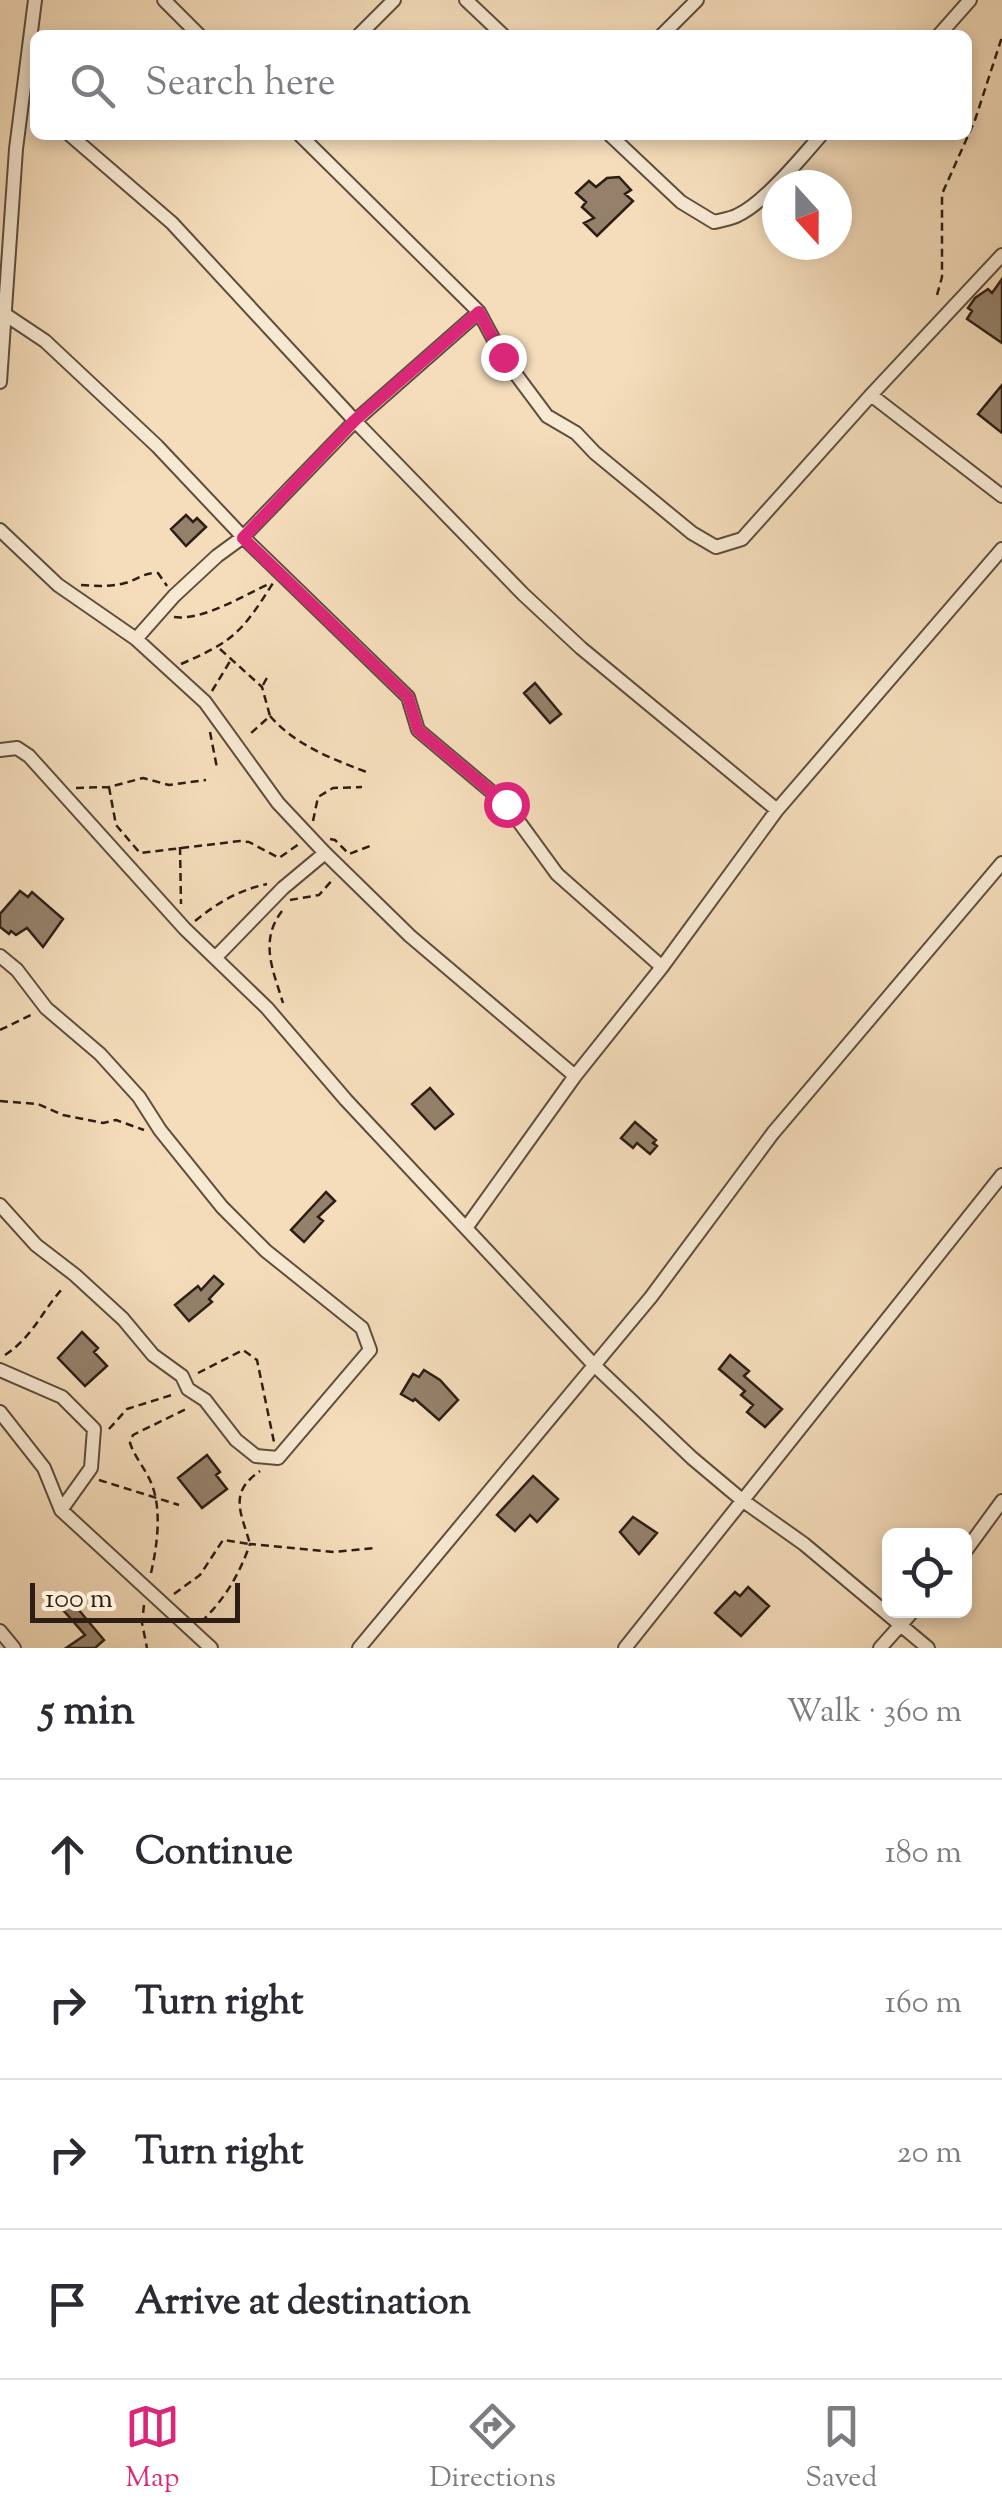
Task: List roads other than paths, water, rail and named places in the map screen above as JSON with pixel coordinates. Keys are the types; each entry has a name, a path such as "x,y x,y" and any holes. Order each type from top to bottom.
{"street":[{"path":"31,30 35,0"},
{"path":"164,0 194,30"},
{"path":"364,30 394,0"},
{"path":"466,0 498,30"},
{"path":"667,30 697,0"},
{"path":"944,30 970,0"},
{"path":"0,382 8,236 30,40"},
{"path":"21,112 30,116"},
{"path":"76,140 172,223 354,421 523,594 581,648 777,810"},
{"path":"305,140 479,312 503,357 547,416 576,433 692,533 716,547 742,538 1002,255"},
{"path":"615,140 682,202 714,222 738,215 756,201 816,140"},
{"path":"136,639 174,596 243,538 354,421 479,312"},
{"path":"6,315 45,341 157,446 278,579 408,697 418,730 506,804 557,874 662,967"},
{"path":"871,395 1002,496"},
{"path":"0,530 58,584 136,639 206,702 278,803 325,853 346,861 410,936 576,1076"},
{"path":"466,1228 777,810 1002,549"},
{"path":"0,750 21,750 185,928 267,1008 346,1100 594,1364 692,1458 804,1544 928,1648"},
{"path":"215,958 325,853"},
{"path":"359,1648 651,1297 773,1132 1002,863"},
{"path":"0,956 17,970 46,1008 100,1054 139,1097 160,1130 222,1207 266,1251 362,1328 370,1350 278,1458 256,1456 236,1440 205,1400 188,1389 182,1376 153,1354 123,1319 75,1275 36,1246 0,1205"},
{"path":"625,1648 1002,1176"},
{"path":"0,1370 62,1397 90,1422 96,1439 87,1478 61,1510"},
{"path":"0,1412 44,1468 61,1510 211,1648"},
{"path":"972,1542 1002,1502"},
{"path":"880,1648 905,1618"},
{"path":"0,1631 14,1648"}]}
